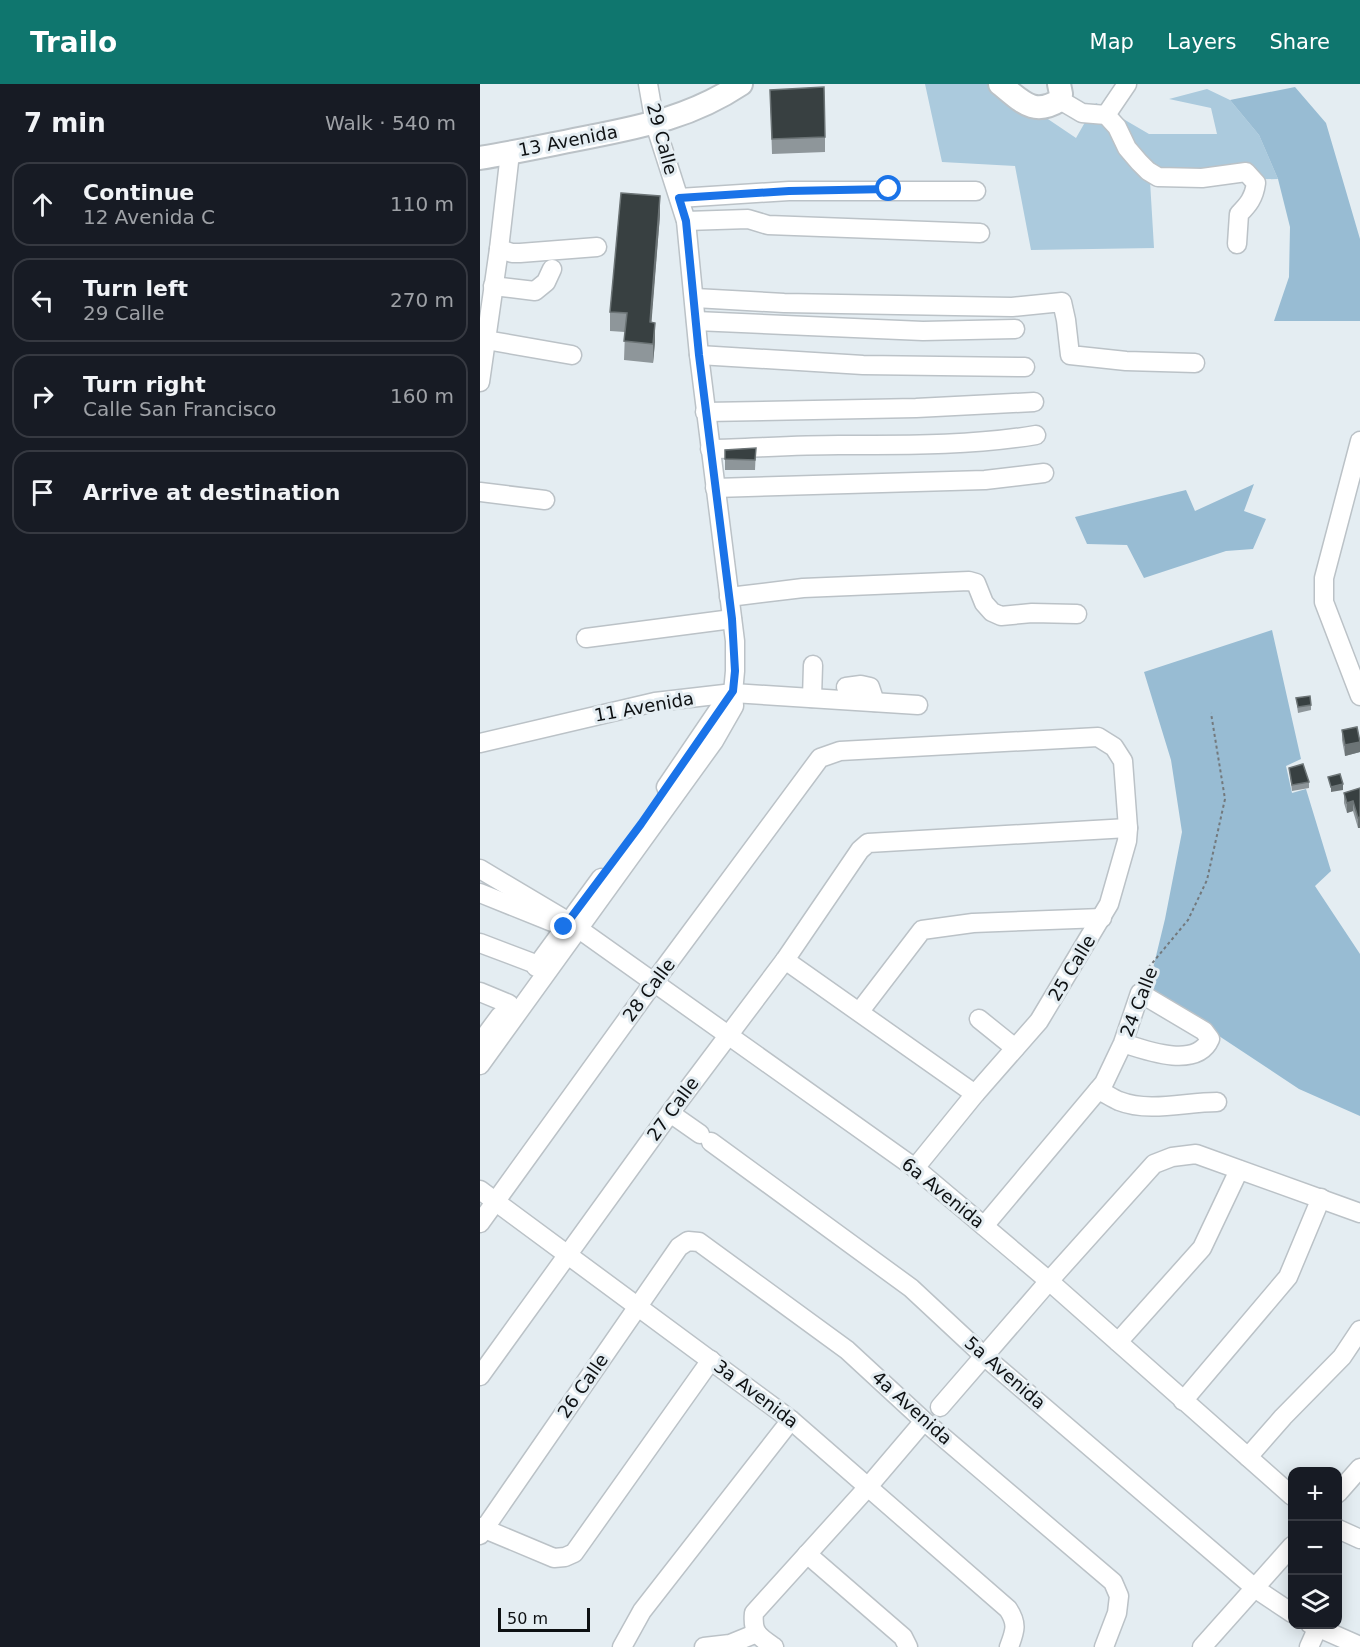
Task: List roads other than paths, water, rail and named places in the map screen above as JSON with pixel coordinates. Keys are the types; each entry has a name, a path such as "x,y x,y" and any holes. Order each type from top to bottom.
{"main road":[{"name":"13 Avenida","path":"481,155 510,153 655,124 695,110 722,97 741,84"},
{"path":"1000,84 1034,108 1049,107 1059,92"}],"street":[{"name":"29 Calle","path":"571,926 714,741 734,706 735,671 732,619 705,412 686,221 655,124 648,84"},
{"path":"1106,115 1124,88 1144,84"},
{"path":"1059,92 1082,113 1106,115 1117,127 1127,148 1148,171 1158,177 1202,178 1246,172 1252,177 1256,183 1255,192 1251,202 1239,214 1237,244"},
{"path":"480,382 510,153"},
{"path":"679,198 789,191 976,191"},
{"path":"686,221 748,219 768,225 980,233"},
{"path":"499,249 520,253 597,247"},
{"path":"493,286 536,291 546,282 552,270"},
{"path":"694,298 795,304 1000,307 1062,302 1070,355 1125,361 1195,363"},
{"path":"696,321 923,331 1016,329"},
{"path":"486,340 572,354"},
{"path":"699,355 863,365 1025,367"},
{"path":"705,412 916,408 1034,402"},
{"path":"710,449 811,445 962,445 1036,435"},
{"path":"1360,441 1324,578 1324,602 1360,696"},
{"path":"715,488 985,480 1044,473"},
{"path":"480,492 545,500"},
{"path":"729,597 803,588 969,581 976,583 984,603 992,612 1001,616 1077,614"},
{"path":"586,638 732,619"},
{"path":"812,698 813,665"},
{"path":"846,687 861,685 870,687 875,702"},
{"name":"11 Avenida","path":"480,742 655,702 733,693 918,705"},
{"name":"28 Calle","path":"480,1223 820,758 840,751 1098,737"},
{"name":"25 Calle","path":"915,1168 975,1094 1039,1021 1109,904 1127,841 1128,828 1123,762 1114,747 1098,737"},
{"name":"27 Calle","path":"480,1376 670,1113 785,960 860,850 868,843 1128,828"},
{"path":"480,869 571,926"},
{"path":"480,893 571,926"},
{"path":"860,1011 922,930 973,923 1102,918"},
{"path":"480,1043 538,965 571,926"},
{"path":"480,1065 571,926"},
{"name":"6a Avenida","path":"571,926 728,1034 915,1168 1049,1281 1288,1492"},
{"path":"480,943 538,965"},
{"path":"785,960 975,1094"},
{"path":"480,992 509,1004"},
{"name":"24 Calle","path":"984,1226 1104,1083 1123,1044 1140,993 1204,1030 1210,1039 1207,1047 1197,1054 1156,1054 1123,1044"},
{"path":"979,1019 1015,1048"},
{"path":"1098,1090 1119,1101 1148,1106 1169,1107 1217,1102"},
{"name":"5a Avenida","path":"670,1113 911,1288 984,1356 1256,1589 1288,1610"},
{"path":"940,1407 1154,1164 1172,1157 1196,1154 1360,1213"},
{"path":"1118,1342 1202,1248 1239,1170"},
{"name":"3a Avenida","path":"480,1190 791,1420 1008,1609 1014,1618 1014,1632 1009,1647"},
{"path":"1183,1401 1288,1277 1321,1198"},
{"name":"26 Calle","path":"481,1530 679,1247 688,1241"},
{"name":"4a Avenida","path":"688,1241 699,1242 847,1350 924,1421 1113,1582 1119,1596 1117,1613 1104,1647"},
{"path":"1248,1457 1283,1417 1342,1357 1360,1330"},
{"path":"481,1530 554,1558 574,1553 711,1360"},
{"path":"622,1647 642,1611 791,1420"},
{"path":"774,1647 754,1630 754,1613 924,1421"},
{"path":"1342,1488 1360,1468"},
{"path":"1342,1531 1360,1539"},
{"path":"1202,1647 1288,1552"},
{"path":"807,1554 903,1637 908,1647"},
{"path":"1309,1647 1313,1629"},
{"path":"1318,1629 1360,1646"},
{"path":"704,1647 730,1644 754,1630"}]}
